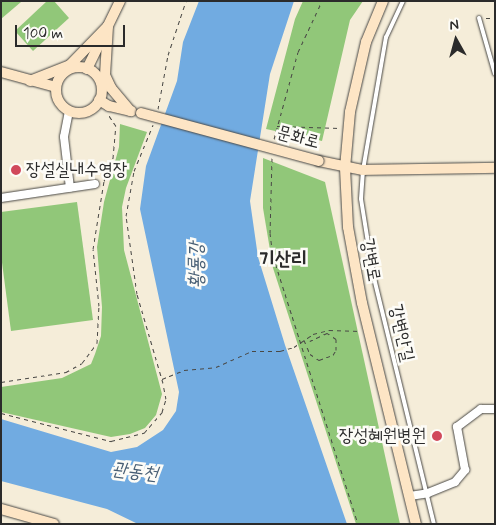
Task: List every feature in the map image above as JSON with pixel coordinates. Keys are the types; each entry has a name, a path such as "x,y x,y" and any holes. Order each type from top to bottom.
{"main road":[{"path":"87,69 120,1"},
{"name":"강변로","path":"383,1 373,21 358,69 348,129 345,168 350,245 368,330 416,524"},
{"path":"30,81 70,65 108,26"},
{"path":"108,26 105,75 110,88 130,110"},
{"path":"87,69 101,85 99,100 84,113 69,111 58,101 56,87 67,70 87,69"},
{"path":"1,72 56,87"},
{"name":"문화로","path":"99,100 109,106 345,168 363,170 495,168"},
{"path":"1,509 54,524"}],"street":[{"path":"69,111 64,136 70,188"},
{"path":"1,198 95,184"},
{"path":"410,496 428,493 455,482 465,470 457,427 481,409 495,409"}],"lane":[{"name":"강변안길","path":"404,1 386,37 363,170 361,199 366,242 393,362 428,493 434,524"},
{"path":"479,18 495,74"}],"path":[{"path":"158,110 168,55 186,1"},
{"path":"274,143 276,126 298,52 322,1"},
{"path":"479,18 495,18"},
{"path":"1,382 66,372 82,363 97,343 98,306 93,249 104,181 113,158 116,126 108,117 109,106"},
{"path":"1,413 111,441 126,439 144,433 162,412 166,399 137,294 126,216 134,171 156,118"},
{"path":"276,126 348,129"},
{"path":"272,152 270,233 273,256 358,524"},
{"path":"162,379 184,370 216,367 252,351 280,351 313,334 329,330 349,333 368,330"},
{"path":"304,340 310,354 319,360 333,355 336,350 336,339 327,333 310,341"}],"green space":[{"path":"1,1 20,1 21,2 1,19"},
{"path":"47,1 54,1 69,18 33,51 15,31"},
{"path":"303,1 363,1 350,20 322,141 266,129 295,19"},
{"path":"120,124 147,132 126,188 122,207 124,250 162,394 156,415 145,428 130,434 111,437 1,412 1,387 62,378 91,364 101,336 102,307 97,247 104,202 119,147"},
{"path":"263,158 325,182 400,524 356,524 273,268 263,208"},
{"path":"77,202 93,320 11,331 1,255 1,212"}],"water":[{"path":"199,1 294,1 270,74 250,201 258,257 285,345 347,524 138,524 107,509 1,481 1,419 111,452 137,447 163,430 176,411 179,392 140,209 146,166 177,81 183,42"}],"place":[{"name":"장설실내수영장","path":"16,170"},
{"name":"장성혜원병원","path":"437,436"}],"district":[{"name":"기산리","path":"283,259"}],"water label":[{"name":"황룡강","path":"197,265"},
{"name":"관동천","path":"135,472"}]}
